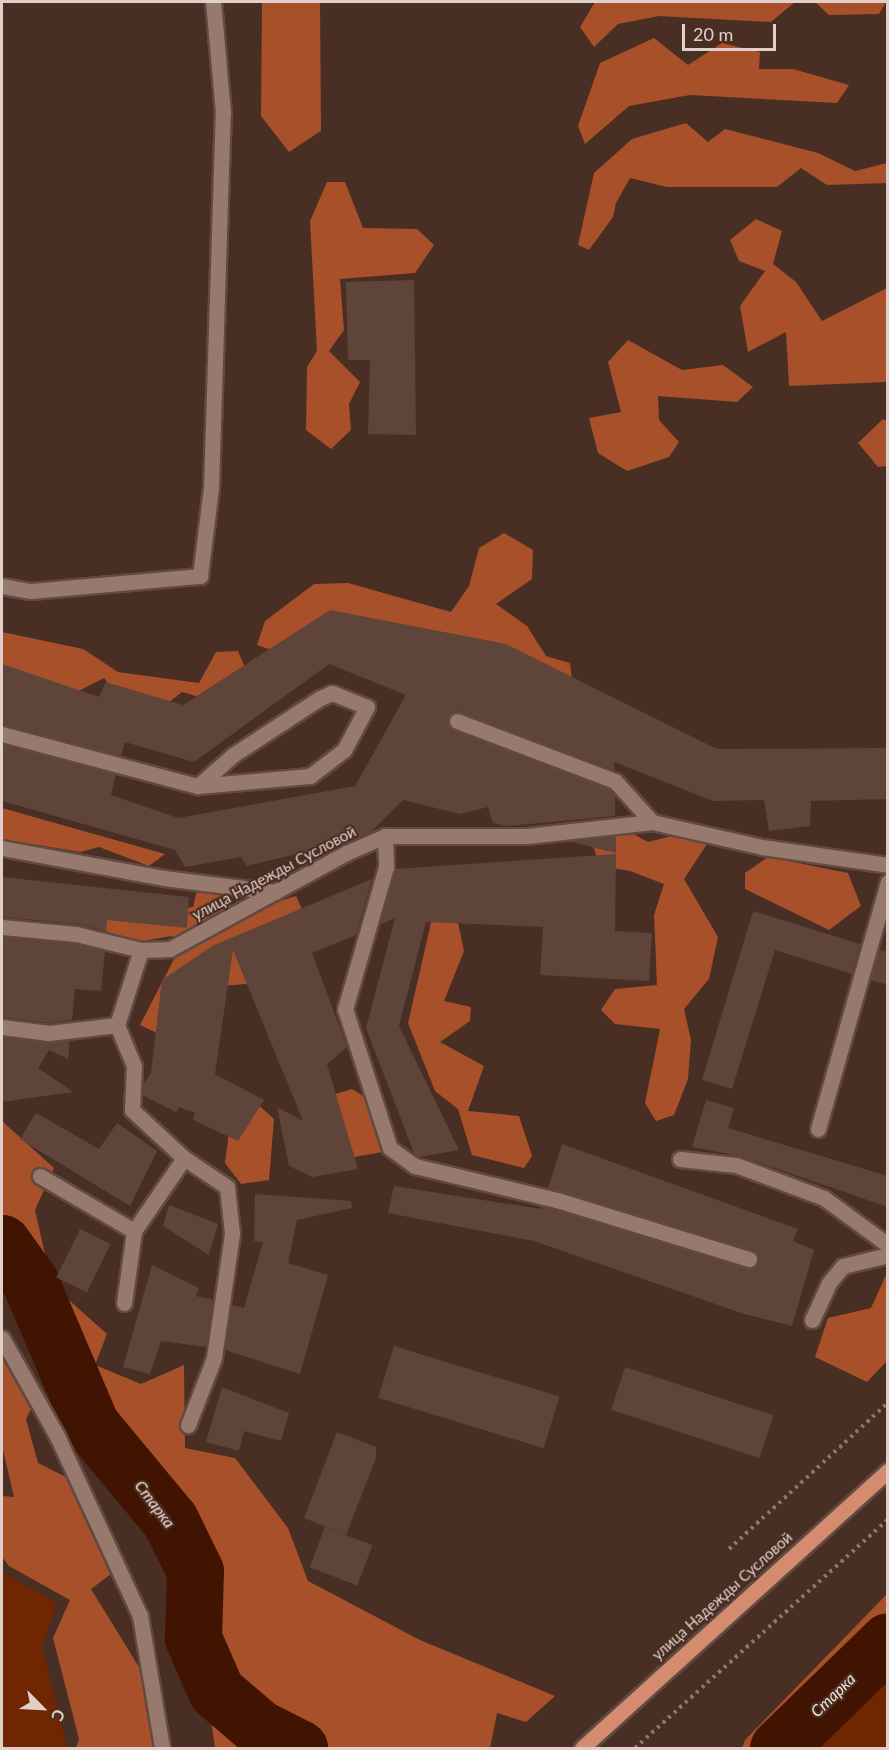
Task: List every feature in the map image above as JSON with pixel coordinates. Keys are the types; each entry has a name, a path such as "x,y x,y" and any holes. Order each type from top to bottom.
{"main road":[{"name":"улица Надежды Сусловой","path":"582,1749 888,1471"}],"lane":[{"path":"2,586 31,591 200,576 211,488 223,113 213,2"},
{"path":"2,734 198,786 310,776 344,750 367,707 332,693 320,698 233,755 198,786"},
{"path":"457,721 615,781 652,822"},
{"name":"улица Надежды Сусловой","path":"2,927 76,934 141,950 170,949 385,836 527,836 652,822 762,847 888,865"},
{"path":"385,836 386,867 345,1009 390,1148 415,1166 557,1200 749,1259"},
{"path":"2,848 164,878 275,892"},
{"path":"818,1129 888,882"},
{"path":"141,950 117,1025 134,1066 132,1110 184,1158 227,1187 232,1234 214,1358 188,1425"},
{"path":"2,1027 49,1033 117,1025"},
{"path":"124,1303 134,1231 184,1158"},
{"path":"680,1159 736,1165 824,1198 888,1245"},
{"path":"40,1176 134,1231"},
{"path":"812,1320 829,1283 843,1266 888,1255"},
{"path":"2,1338 57,1436 140,1616 162,1749"}],"path":[{"path":"729,1549 888,1403"},
{"path":"635,1749 888,1519"}],"shaded area":[{"path":"262,2 320,2 321,131 289,152 261,116"},
{"path":"595,2 795,2 771,22 659,16 618,24 594,47 580,27"},
{"path":"815,2 886,2 879,14 829,15"},
{"path":"654,38 688,65 722,43 760,52 759,69 793,69 849,85 837,103 690,95 629,106 585,144 578,126 600,63"},
{"path":"686,123 708,142 725,129 818,153 855,171 887,163 887,183 827,185 801,168 777,187 667,187 630,178 616,203 613,217 589,250 578,245 594,173 632,139"},
{"path":"327,182 345,182 363,228 417,229 434,245 415,273 340,279 344,330 329,351 360,382 349,404 351,430 331,449 306,430 307,367 317,351 310,221"},
{"path":"756,219 782,231 773,264 796,282 822,321 887,288 887,382 789,386 786,332 748,352 740,306 765,271 739,261 730,240"},
{"path":"628,340 682,370 723,365 753,387 737,402 658,396 659,420 679,442 669,457 627,471 598,453 589,418 621,412 608,362"},
{"path":"883,419 887,421 887,466 878,467 858,443"},
{"path":"504,533 533,550 532,579 496,604 527,626 546,656 570,663 574,695 277,652 257,645 265,621 314,584 348,583 451,612 469,586 479,548"},
{"path":"2,632 83,649 118,672 199,683 216,652 238,651 247,672 228,705 182,692 141,724 104,678 63,699 2,680"},
{"path":"2,808 165,854 149,866 99,847 80,852 2,839"},
{"path":"612,822 648,842 680,834 707,844 684,879 718,937 709,979 684,1009 691,1040 688,1079 674,1115 656,1121 645,1103 660,1029 615,1024 601,1010 615,989 657,985 654,915 664,884 630,871 600,866 592,843"},
{"path":"768,857 848,873 861,906 829,930 745,889 745,873"},
{"path":"201,873 223,877 236,923 258,908 296,896 308,922 257,983 201,988 172,1040 140,1025 175,957 172,936 136,942 86,924 96,908 124,919 193,907"},
{"path":"453,899 464,951 444,1001 471,1007 470,1021 440,1042 484,1066 468,1111 519,1116 532,1156 524,1168 472,1155 458,1109 435,1091 408,1023 436,901"},
{"path":"352,1089 390,1113 383,1152 342,1159 312,1101"},
{"path":"253,1100 274,1119 269,1180 241,1184 225,1163 232,1108"},
{"path":"2,1121 54,1168 35,1210 52,1285 107,1334 95,1365 141,1384 184,1365 185,1448 235,1458 288,1528 308,1581 420,1640 555,1696 526,1722 497,1713 490,1748 215,1748 208,1698 152,1531 91,1405 67,1338 2,1261"},
{"path":"887,1273 887,1361 867,1382 815,1357 828,1318 871,1308"},
{"path":"2,1344 38,1395 26,1419 38,1463 84,1486 115,1571 91,1589 158,1698 156,1748 76,1748 79,1739 53,1638 70,1600 9,1566 2,1557 2,1496 14,1497 2,1446"},
{"path":"2,1572 57,1603 42,1647 67,1748 2,1748"},
{"path":"887,1594 887,1678 818,1748 742,1748 745,1740"},
{"path":"887,1678 887,1748 818,1748 868,1697"}],"building":[{"path":"414,280 416,435 368,434 370,360 348,360 346,282"},
{"path":"330,610 506,644 717,749 888,748 888,799 811,801 810,826 769,831 764,800 713,801 614,762 614,770 456,711 448,718 454,730 609,789 615,795 615,816 507,826 493,823 488,807 460,814 403,800 371,832 347,842 247,866 241,857 185,867 175,850 2,801 2,744 116,774 111,795 178,818 355,786 406,695 329,664 194,762 125,742 121,756 2,724 2,664 99,697 106,682 183,705"},
{"path":"616,836 616,853 568,841"},
{"path":"616,854 615,931 652,933 649,981 540,975 543,927 426,922 399,1026 459,1150 419,1157 414,1153 366,1028 395,918 379,925 395,869"},
{"path":"2,877 189,897 187,928 107,920 106,931 77,924 2,917"},
{"path":"372,879 356,935 312,953 347,1047 327,1064 358,1169 312,1177 289,1166 277,1107 303,1121 233,950 215,1074 264,1100 238,1141 193,1120 195,1113 179,1107 176,1112 142,1095 143,1085 151,1073 162,980 214,945"},
{"path":"753,911 860,944 852,974 775,950 732,1089 702,1080"},
{"path":"2,937 74,944 105,951 101,991 75,989 72,1020 49,1023 2,1017"},
{"path":"879,950 888,952 888,985 870,980"},
{"path":"2,1037 48,1043 70,1040 68,1059 49,1050 38,1068 73,1092 2,1102"},
{"path":"706,1100 734,1108 728,1128 888,1176 888,1207 739,1156 692,1147"},
{"path":"36,1113 99,1149 117,1123 157,1151 130,1206 20,1139"},
{"path":"562,1144 798,1229 793,1241 814,1250 792,1326 744,1314 534,1241 388,1213 394,1186 541,1209 542,1206 746,1268 758,1262 752,1250 548,1188"},
{"path":"255,1194 351,1201 352,1208 297,1220 288,1263 328,1275 300,1374 225,1350 232,1305 244,1308 263,1242 254,1241"},
{"path":"169,1205 218,1224 209,1255 163,1226"},
{"path":"80,1229 111,1244 87,1292 56,1278"},
{"path":"152,1265 199,1288 196,1296 213,1300 206,1347 161,1341 150,1374 123,1367"},
{"path":"394,1346 559,1397 544,1448 378,1398"},
{"path":"625,1367 773,1415 759,1458 611,1410"},
{"path":"222,1387 289,1413 281,1441 244,1431 239,1451 206,1442"},
{"path":"337,1432 376,1447 376,1458 346,1535 304,1518"},
{"path":"325,1527 373,1545 357,1585 310,1567"}],"waterway":[{"name":"Старка","path":"2,1243 30,1282 91,1425 170,1520 195,1571 193,1638 216,1691 259,1728 299,1748"},
{"name":"Старка","path":"778,1748 888,1641"}]}
